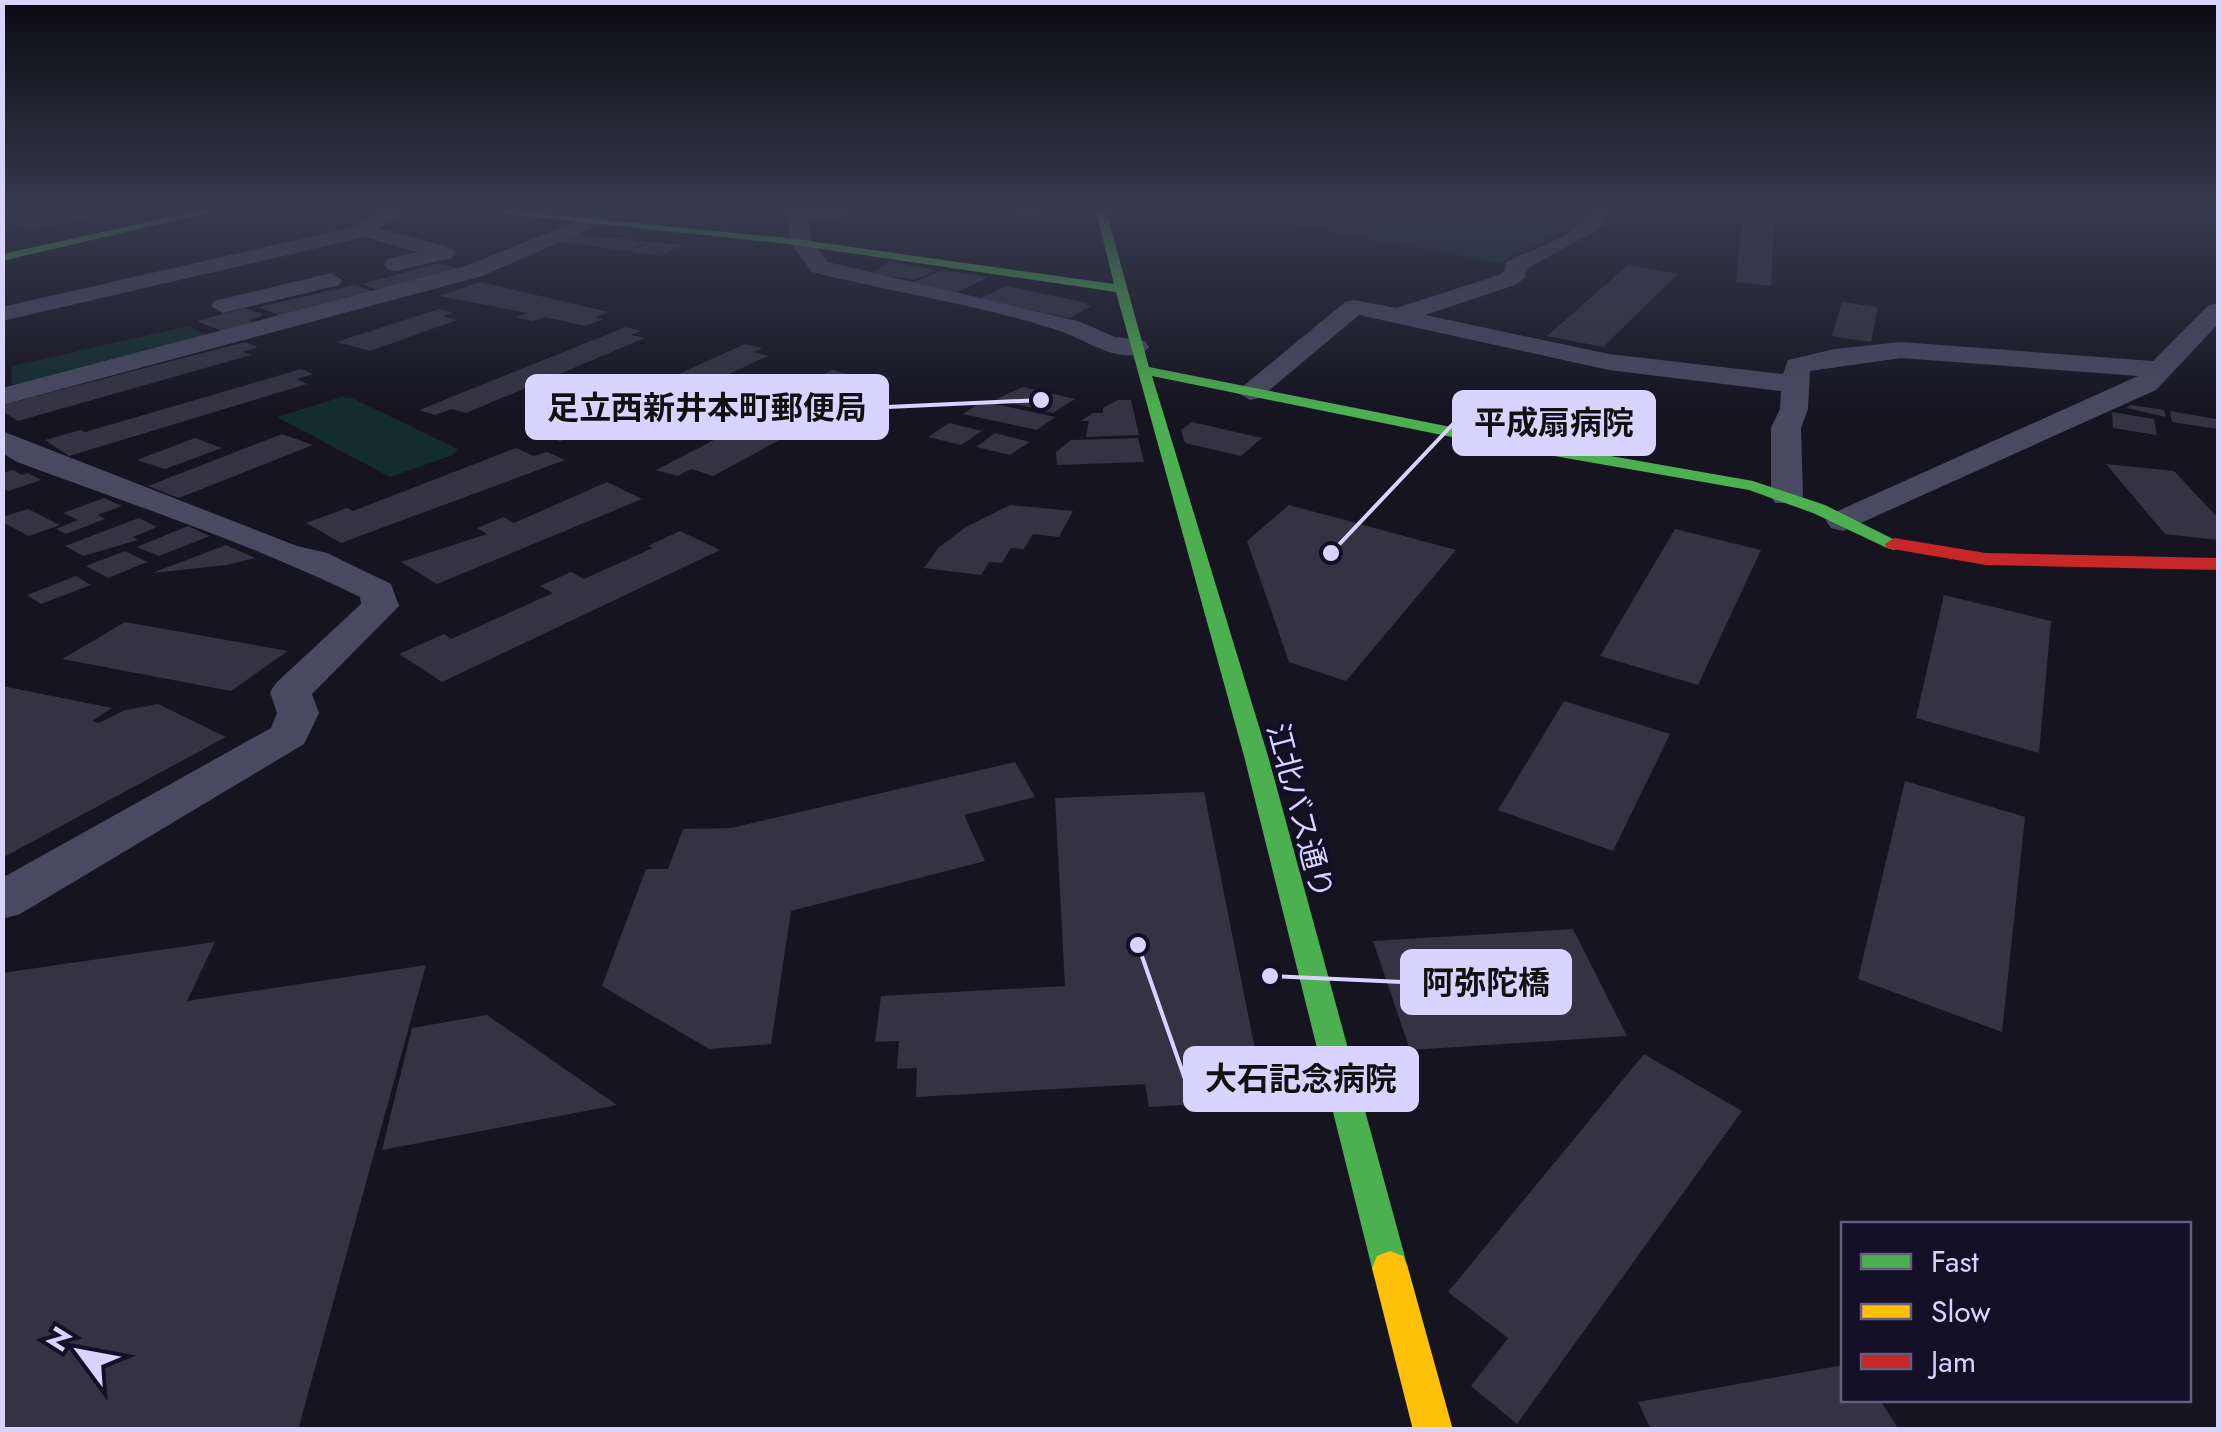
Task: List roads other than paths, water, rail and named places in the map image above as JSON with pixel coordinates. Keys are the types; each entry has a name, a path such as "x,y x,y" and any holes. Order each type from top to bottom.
{"main road":[{"path":"1039,278 1122,290"},
{"name":"江北バス通り","path":"1119,278 1256,756 1433,1430"},
{"path":"1139,359 1250,392 1786,496 1889,543 1986,559 2218,564"}],"street":[{"path":"2,314 171,278"},
{"path":"222,306 341,278"},
{"path":"2,397 448,278"},
{"path":"858,278 1072,327 1139,359"},
{"path":"1397,316 1510,278"},
{"path":"1250,392 1354,307 1609,362 1794,384"},
{"path":"1843,521 2146,384 2218,310"},
{"path":"1786,496 1786,428 1794,409 1794,384 1798,366 1815,360 1901,350 2159,370"},
{"path":"2,440 28,456 248,536 285,554 314,561 378,592 380,606 291,692 298,713 288,736 2,901"}],"place":[{"name":"足立西新井本町郵便局","path":"1041,400"},
{"name":"平成扇病院","path":"1331,553"},
{"name":"大石記念病院","path":"1138,945"},
{"name":"阿弥陀橋","path":"1270,976"}]}
